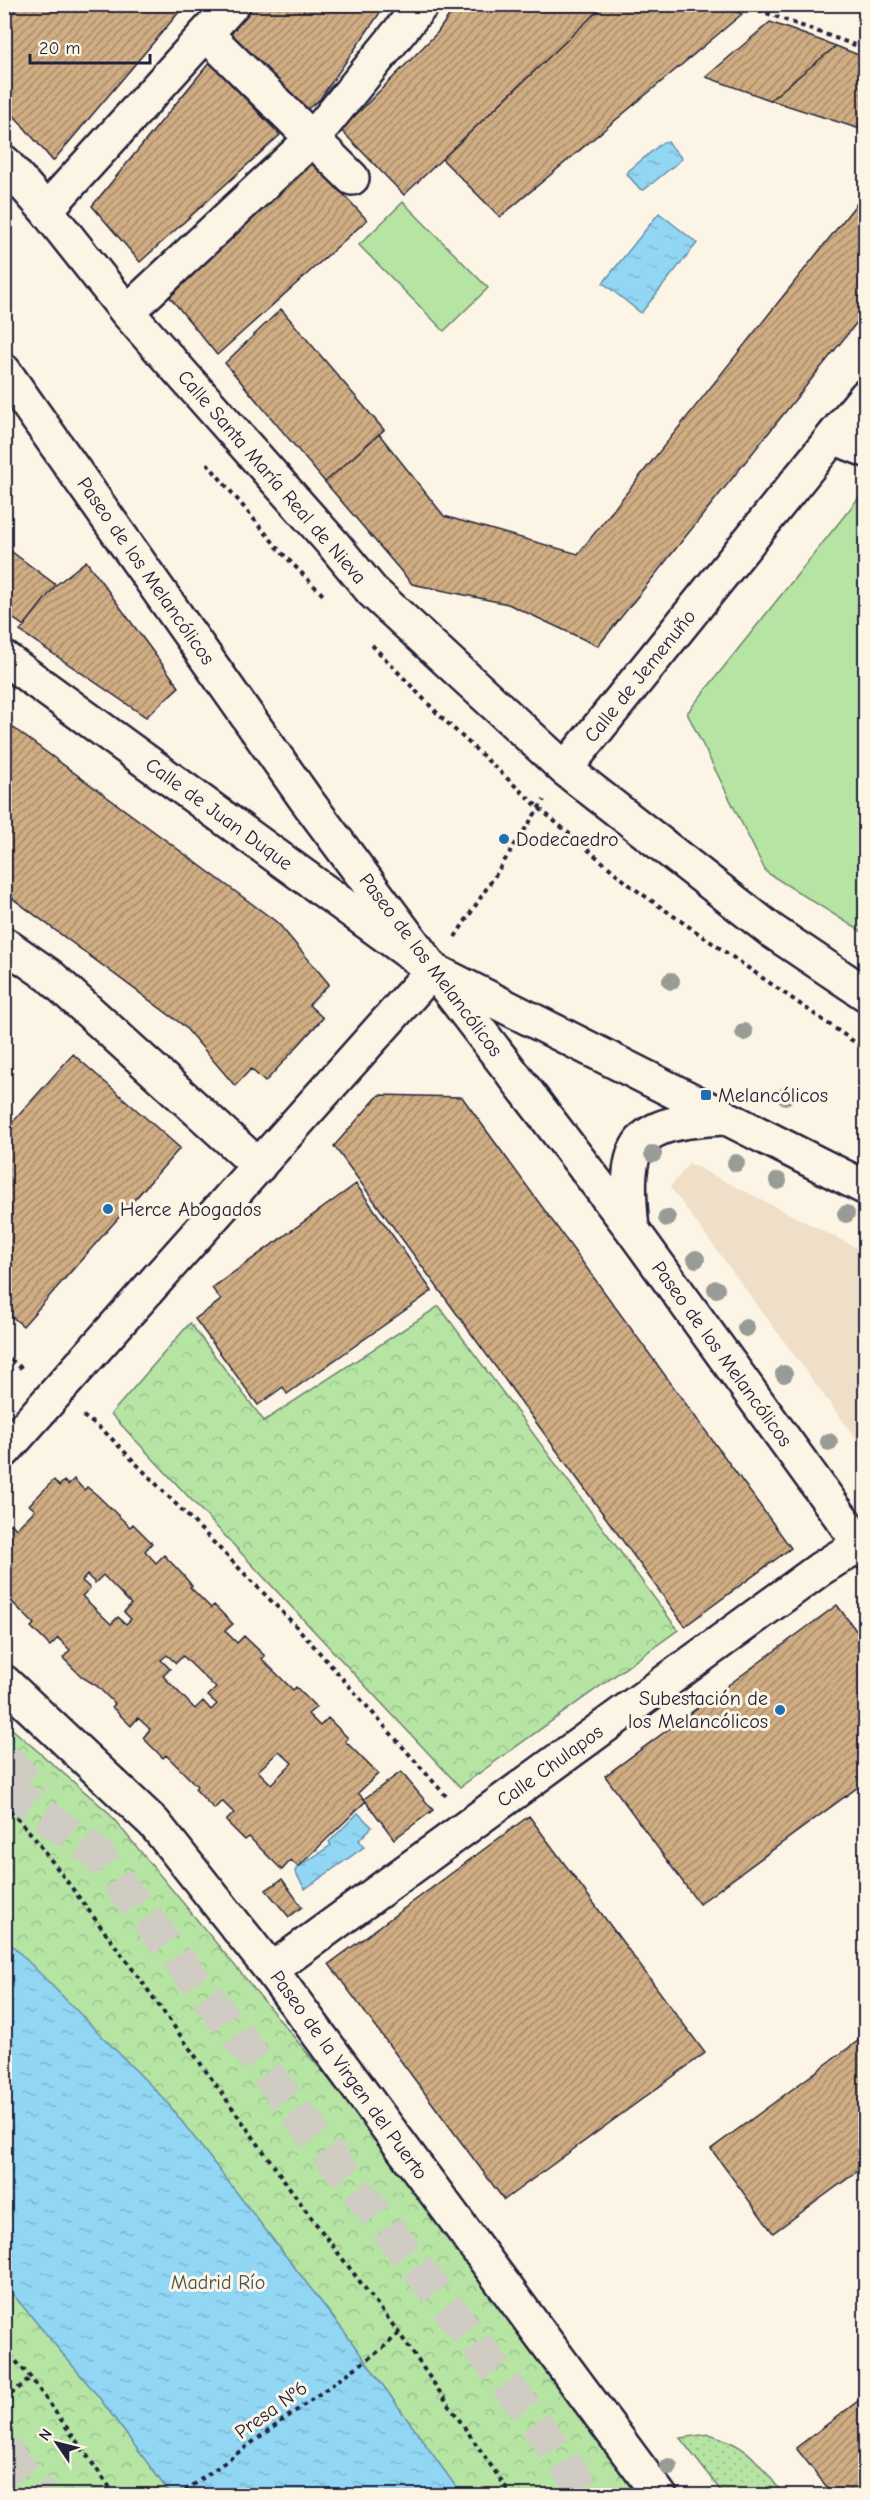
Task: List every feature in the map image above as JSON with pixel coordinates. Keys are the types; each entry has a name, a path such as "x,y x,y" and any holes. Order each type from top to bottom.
{"street":[{"path":"46,210 233,4"},
{"path":"127,312 313,138 422,4"},
{"path":"207,35 352,177"},
{"name":"Calle Santa María Real de Nieva","path":"4,162 46,210 127,312 372,591 564,769 772,931 866,994"},
{"name":"Paseo de los Melancólicos","path":"4,371 308,801 632,1229 863,1548"},
{"name":"Calle de Jemenuño","path":"564,769 866,396"},
{"path":"833,437 866,450"},
{"name":"Calle de Juan Duque","path":"4,658 434,970"},
{"path":"4,944 50,976 259,1166"},
{"path":"4,1451 434,970 866,1188"},
{"path":"632,1229 629,1172 636,1149 647,1134 658,1127 684,1120 726,1118"},
{"name":"Calle Chulapos","path":"271,1970 820,1569 863,1548"},
{"name":"Paseo de la Virgen del Puerto","path":"4,1683 154,1823 271,1970 660,2496"}],"path":[{"path":"741,4 866,49"},
{"path":"434,970 564,769"},
{"path":"54,1395 104,1431 296,1626 470,1824"},
{"path":"4,1804 33,1836 112,1940 307,2212 399,2333 512,2496"},
{"name":"Presa Nº6","path":"178,2496 383,2348 399,2333"},
{"path":"4,2348 31,2378 116,2496"},
{"path":"4,2400 31,2378"}],"shaded area":[{"path":"689,1163 865,1252 865,1451 670,1187"}],"green space":[{"path":"403,202 488,288 444,331 359,245"},
{"path":"865,490 865,934 766,872 687,713"},
{"path":"439,1306 678,1630 460,1787 111,1414 190,1323 264,1421"},
{"name":"Madrid Río","path":"4,1722 107,1811 379,2140 651,2495 5,2495"},
{"path":"709,2434 745,2450 784,2495 724,2495 680,2438"}],"water":[{"path":"663,142 668,142 682,159 644,190 640,189 626,173"},
{"path":"659,213 697,243 641,313 603,283"},
{"path":"358,1813 372,1827 359,1840 364,1847 305,1889 295,1872 296,1869 331,1845 329,1842"},
{"path":"4,1937 166,2101 346,2334 462,2495 171,2495 98,2396 5,2285"}],"building":[{"path":"19,4 186,4 53,161 4,104 4,24"},
{"path":"255,4 386,4 320,99 305,111 231,34"},
{"path":"457,4 605,4 404,195 341,130 437,33"},
{"path":"605,4 718,4 742,14 500,217 442,159"},
{"path":"770,22 836,46 770,100 706,77"},
{"path":"836,46 866,58 866,131 770,100"},
{"path":"210,62 280,135 140,262 92,206"},
{"path":"309,157 367,220 217,355 165,291"},
{"path":"866,192 866,311 598,646 508,604 412,584 325,482 379,434 444,516 578,554"},
{"path":"281,309 384,430 325,482 225,363"},
{"path":"4,546 56,585 24,626 4,612"},
{"path":"86,561 179,687 146,717 20,631 56,585"},
{"path":"4,721 278,923 329,984 309,1005 323,1018 265,1082 251,1069 235,1086 184,1026 4,892"},
{"path":"73,1054 180,1148 23,1326 4,1310 4,1132"},
{"path":"379,1095 462,1097 791,1548 685,1626 334,1146"},
{"path":"356,1184 432,1291 287,1394 283,1387 258,1405 195,1319 221,1300 212,1288"},
{"path":"74,1479 84,1490 87,1487 97,1495 130,1527 133,1524 152,1543 145,1551 156,1563 164,1555 211,1608 214,1605 233,1624 225,1631 237,1643 244,1636 265,1656 262,1659 293,1690 296,1687 316,1707 308,1714 320,1726 328,1718 348,1738 345,1741 378,1774 358,1793 366,1801 298,1867 291,1860 282,1870 249,1837 245,1840 226,1821 234,1813 222,1801 214,1809 195,1789 197,1786 166,1755 163,1758 143,1738 150,1729 138,1718 131,1726 112,1707 115,1704 97,1686 82,1677 63,1658 70,1650 58,1638 50,1646 31,1627 34,1624 4,1594 4,1529 11,1523 16,1529 35,1510 29,1505 54,1480 59,1486 64,1481 68,1485","holes":["87,1575 95,1583 103,1575 131,1604 124,1612 131,1619 126,1624 118,1617 111,1624 82,1596 90,1588 82,1581","167,1655 176,1663 183,1656 216,1688 208,1696 217,1704 211,1710 203,1701 195,1709 163,1676 170,1669 161,1660","279,1751 292,1763 271,1784 258,1771"]},
{"name":"Subestación de los Melancólicos","path":"837,1605 866,1644 866,1781 699,1904 605,1776"},
{"path":"401,1772 433,1810 394,1839 364,1799"},
{"path":"529,1816 705,2053 504,2200 329,1964"},
{"path":"282,1879 302,1907 289,1917 266,1890"},
{"path":"866,2035 866,2165 773,2233 711,2149"},
{"path":"866,2395 866,2496 834,2496 796,2448"}],"tunnel":[{"path":"4,1758 40,1795"},
{"path":"4,1786 96,1853 498,2372 589,2496"},
{"path":"4,2450 42,2496"}],"place":[{"name":"Dodecaedro","path":"504,839"},
{"name":"Melancólicos","path":"706,1095"},
{"name":"Herce Abogados","path":"108,1209"},
{"name":"Subestación de los Melancólicos","path":"780,1710"}]}
